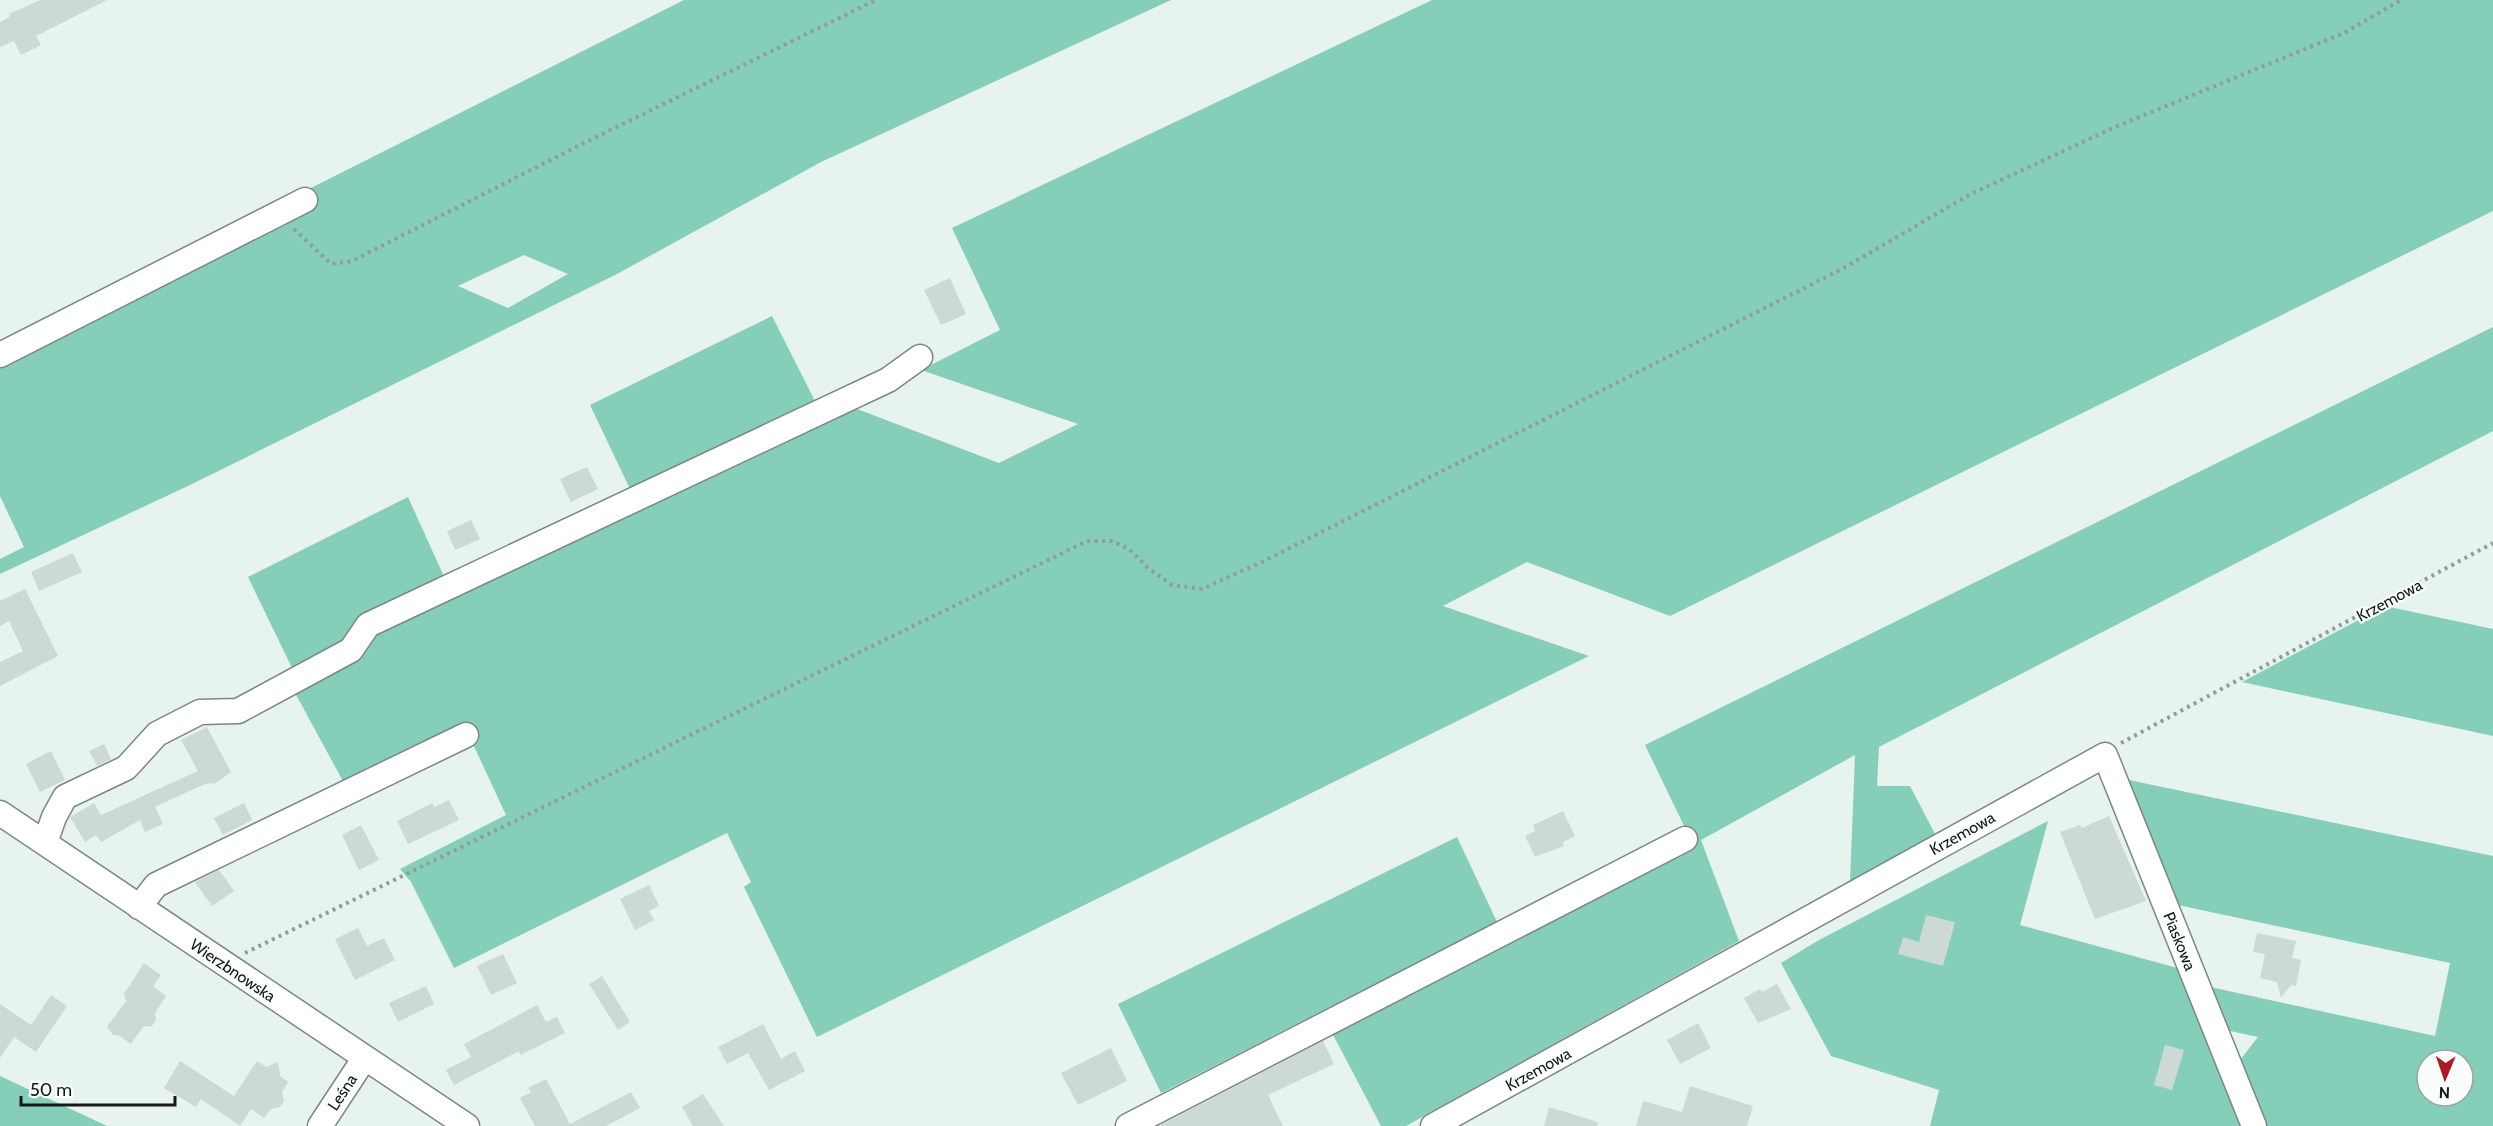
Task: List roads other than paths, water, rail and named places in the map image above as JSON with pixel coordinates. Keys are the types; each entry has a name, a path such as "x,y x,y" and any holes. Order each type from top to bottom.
{"street":[{"path":"0,356 305,200"},
{"path":"45,843 54,817 65,797 126,768 157,734 185,717 200,712 238,711 351,650 368,625 888,380 920,357"},
{"path":"139,907 156,885 466,735"},
{"name":"Krzemowa","path":"1433,1126 1462,1119 2105,755"},
{"name":"Piaskowa","path":"2105,755 2254,1126"},
{"name":"Wierzbnowska","path":"0,813 467,1126"},
{"path":"1128,1126 1685,839"},
{"name":"Leśna","path":"320,1126 364,1059"}]}
